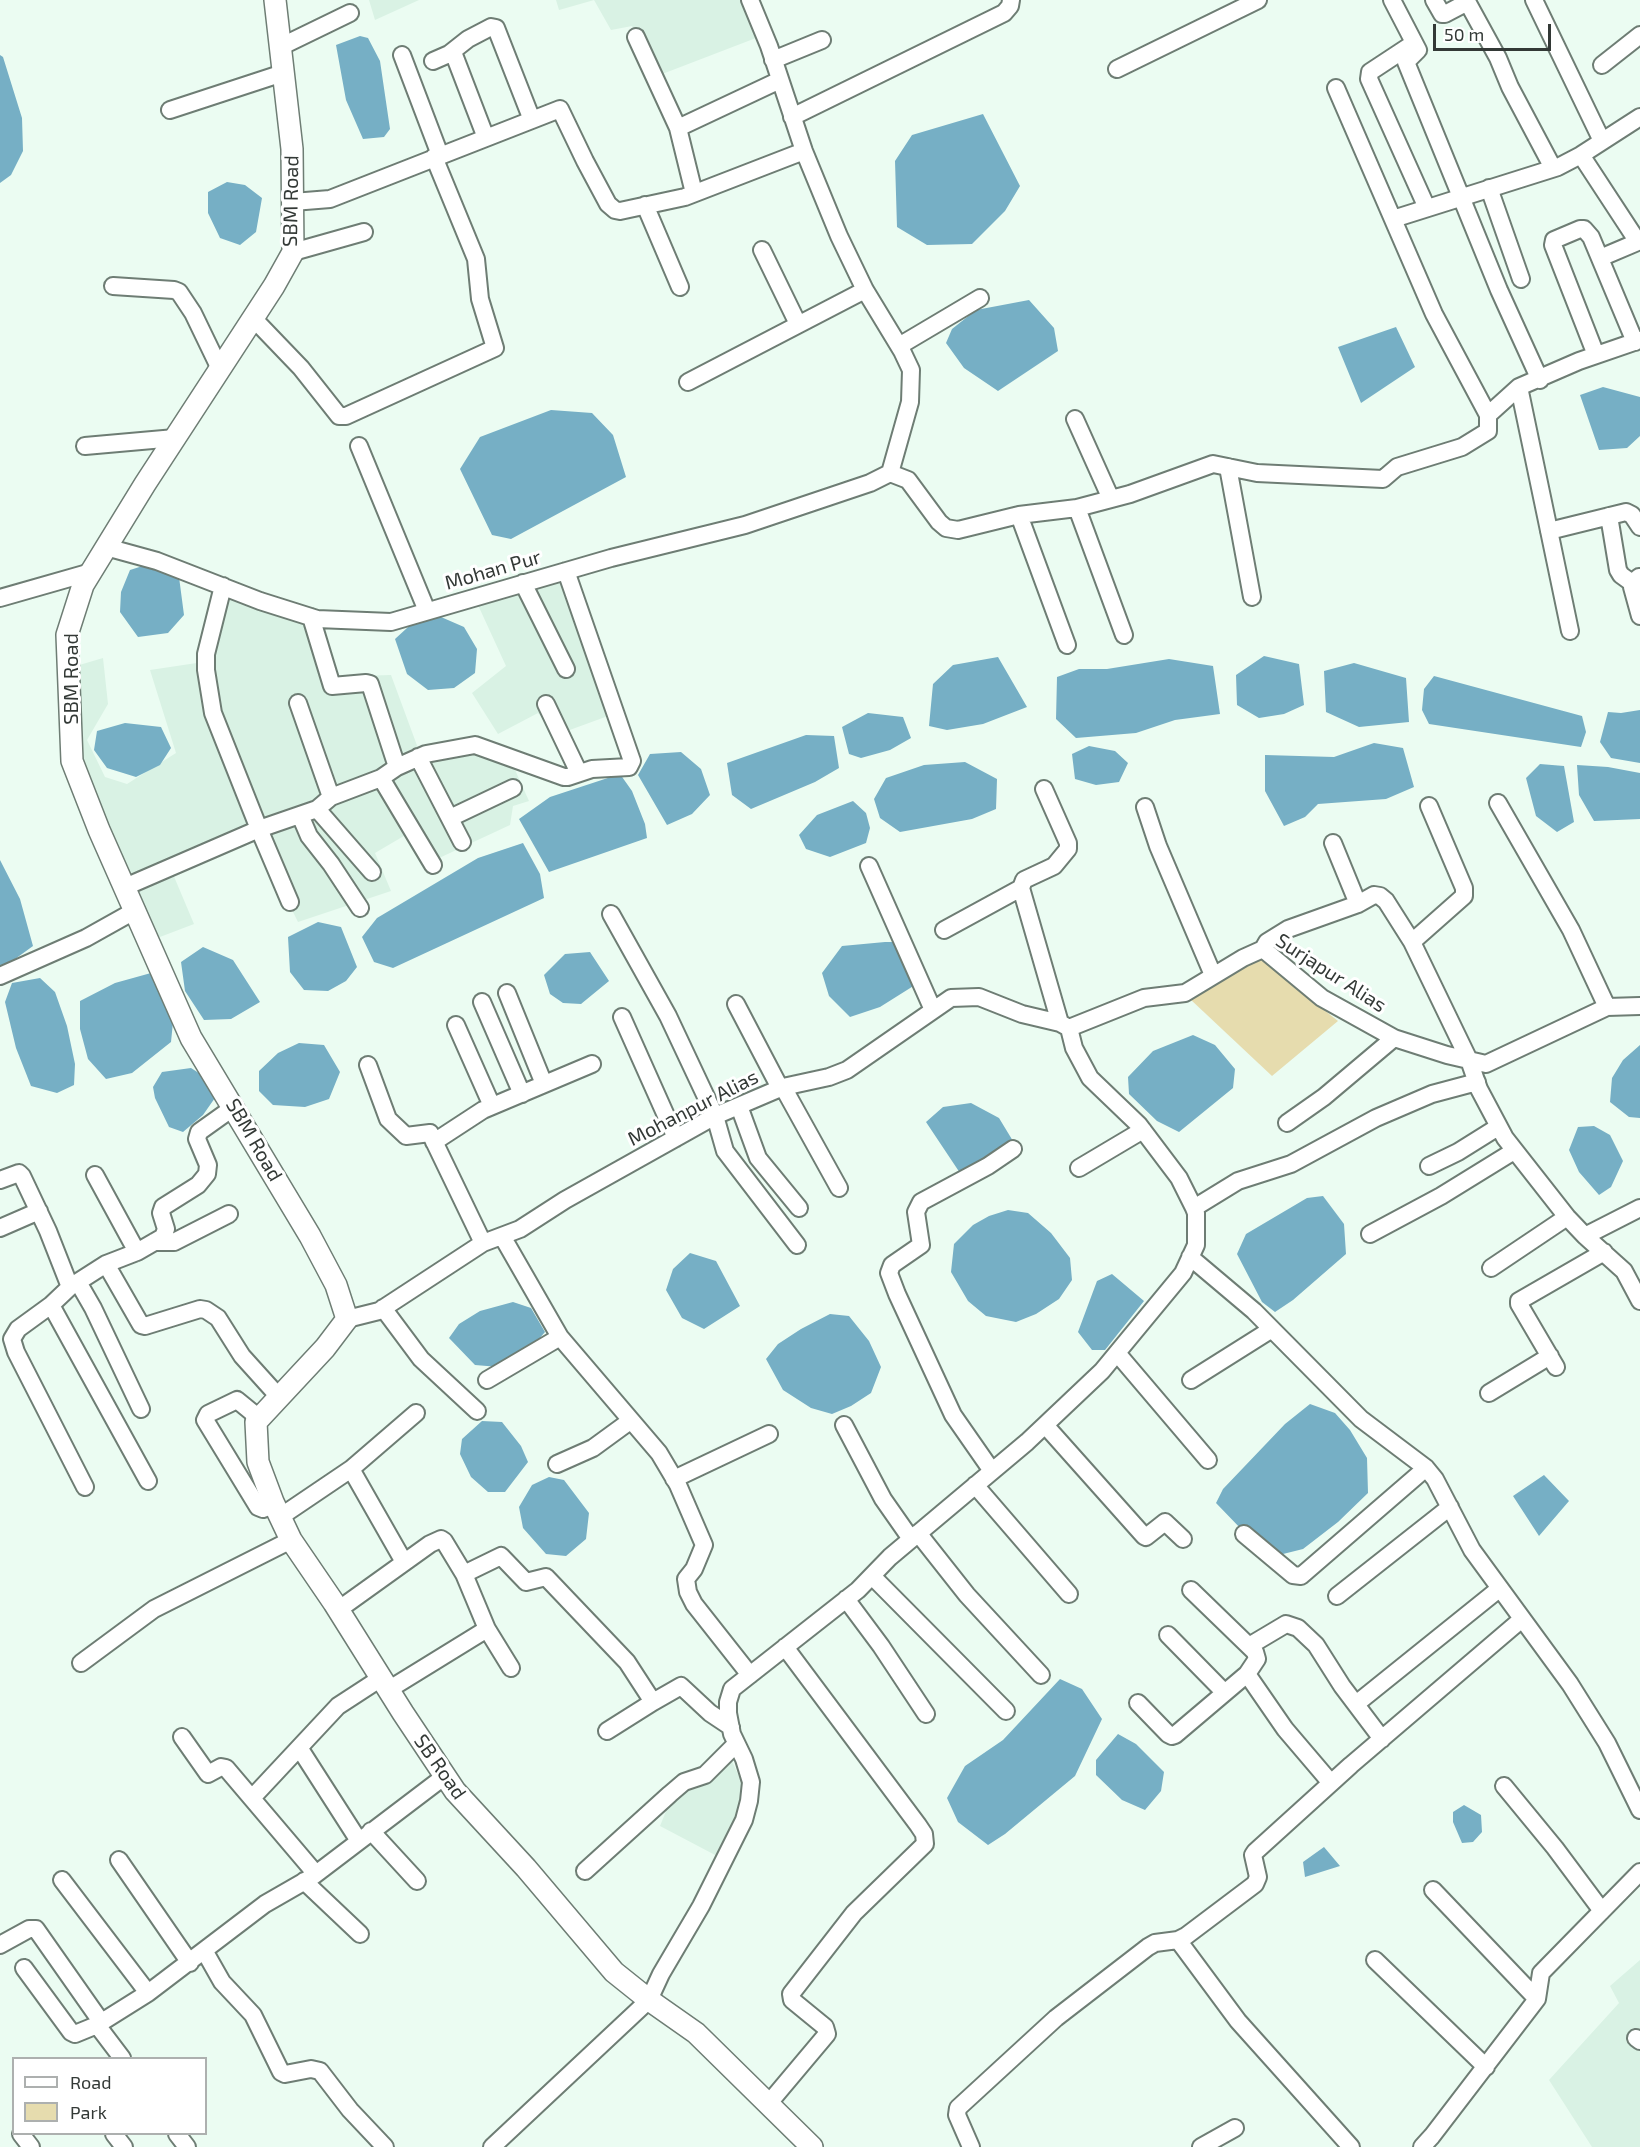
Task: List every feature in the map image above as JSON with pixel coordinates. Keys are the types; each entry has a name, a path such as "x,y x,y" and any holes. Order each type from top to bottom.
{"street":[{"name":"SBM Road","path":"274,0 292,148 293,252 83,585 67,635 72,761 99,830 191,1038 310,1236 336,1286 347,1319"},
{"path":"750,0 804,152 839,236 865,290 911,370 910,402 890,473 908,480 946,528 966,529 1019,514 1077,508 1111,499 1214,464 1257,473 1383,479 1397,467 1462,447 1488,431 1488,415 1434,314 1336,88"},
{"path":"792,117 1004,13 1010,6 1011,0"},
{"path":"1117,69 1258,0"},
{"path":"1392,0 1418,50 1406,62 1540,380"},
{"path":"1434,0 1442,14 1464,4 1469,5 1498,58 1509,87 1553,168"},
{"path":"1534,0 1602,141"},
{"path":"280,47 350,13"},
{"path":"433,61 453,52 468,39 491,27 496,28 532,120"},
{"path":"1602,65 1640,35"},
{"path":"636,37 678,128 694,193"},
{"path":"773,60 822,40"},
{"path":"1414,42 1371,72 1369,79 1427,208"},
{"path":"453,52 486,138"},
{"path":"253,318 301,368 339,416 346,416 495,348 480,299 476,259 402,55"},
{"path":"171,110 283,73"},
{"path":"678,128 780,80"},
{"path":"293,202 330,200 560,109 611,208 620,211 685,197 804,152"},
{"path":"1393,219 1553,168 1581,155 1640,117"},
{"path":"1581,155 1639,242 1600,258"},
{"path":"1489,188 1521,279"},
{"path":"645,205 680,287"},
{"path":"1488,415 1519,387 1540,380 1579,361 1637,341 1592,237 1580,229 1553,242 1596,355"},
{"path":"293,252 364,232"},
{"path":"762,250 798,324"},
{"path":"113,286 176,290 194,313 220,369"},
{"path":"688,382 865,290"},
{"path":"899,346 980,298"},
{"path":"1519,387 1570,631"},
{"path":"1075,419 1111,499"},
{"path":"85,446 175,438"},
{"path":"359,446 427,611"},
{"path":"1228,467 1252,597"},
{"name":"Mohan Pur","path":"106,547 157,561 311,617 391,622 566,571 745,525 870,483 890,473"},
{"path":"1077,508 1124,635"},
{"path":"1549,531 1629,513 1640,527"},
{"path":"1019,514 1067,645"},
{"path":"1609,516 1618,570 1621,575 1636,580 1640,616"},
{"path":"125,887 259,829 318,809 331,797 381,778 397,767 426,754 475,745 564,777 592,769 629,767 632,761 566,571"},
{"path":"0,598 91,572"},
{"path":"523,583 566,669"},
{"path":"223,586 206,654 207,685 213,713 291,902"},
{"path":"311,617 332,686 370,684 397,767"},
{"path":"298,703 331,797"},
{"path":"546,704 579,773"},
{"path":"418,757 462,842"},
{"path":"381,778 433,865"},
{"path":"450,818 513,788"},
{"path":"492,2147 649,2000 661,1974 702,1906 744,1820 749,1802 751,1782 731,1727 728,1702 732,1689 846,1599 915,1536 1045,1425 1102,1371 1182,1273 1196,1245 1196,1212 1179,1178 1143,1130 1090,1078 1064,1026 1021,888 1024,880 1054,866 1068,849 1068,843 1044,789"},
{"path":"1498,803 1571,930 1607,1007"},
{"path":"1412,942 1464,896 1464,888 1429,806"},
{"path":"1145,807 1158,846 1213,975"},
{"path":"318,809 372,872"},
{"path":"300,815 309,836 360,908"},
{"path":"1333,843 1358,904"},
{"path":"869,866 933,1010"},
{"path":"944,930 1021,888"},
{"path":"1263,950 1267,942 1288,929 1374,896 1380,896 1386,901 1412,942 1469,1060 1498,1127 1514,1151 1567,1217 1624,1271 1640,1302"},
{"path":"0,976 86,938 136,910"},
{"path":"611,914 668,1017 715,1116 725,1151 797,1245"},
{"name":"Surjapur Alias","path":"1064,1026 1144,998 1185,993 1243,958 1263,950 1322,998 1394,1038 1486,1064 1607,1007 1640,1006"},
{"path":"507,993 544,1084"},
{"name":"Mohanpur Alias","path":"347,1319 379,1311 483,1243 520,1229 565,1200 715,1116 782,1088 829,1077 847,1070 951,998 979,997 1022,1014 1064,1026"},
{"path":"482,1002 522,1094"},
{"path":"736,1004 839,1188"},
{"path":"622,1017 676,1138"},
{"path":"456,1025 492,1106"},
{"path":"1287,1123 1324,1097 1394,1038"},
{"path":"434,1142 483,1110 592,1064"},
{"path":"368,1065 388,1119 406,1136 430,1134 483,1243"},
{"path":"1194,1208 1238,1181 1291,1164 1376,1118 1432,1094 1477,1082"},
{"path":"739,1106 758,1158 799,1208"},
{"path":"85,1487 8,1355 12,1339 18,1329 51,1305 74,1284 106,1264 137,1252 166,1234 161,1213 163,1207 198,1185 207,1174 208,1165 197,1139 199,1132 234,1107"},
{"path":"1429,1166 1458,1152 1498,1127"},
{"path":"1079,1168 1143,1130"},
{"path":"993,1471 953,1415 889,1273 892,1265 921,1245 915,1212 921,1202 988,1166 1013,1149"},
{"path":"1370,1234 1441,1196 1514,1151"},
{"path":"0,1180 19,1173 22,1176 74,1284 93,1308 141,1409"},
{"path":"95,1175 137,1252"},
{"path":"1585,1236 1640,1208"},
{"path":"0,1228 39,1211"},
{"path":"154,1242 174,1242 229,1214"},
{"path":"1491,1268 1567,1217"},
{"path":"502,1236 560,1337 659,1453 675,1479 704,1545 694,1569 686,1579 688,1592 694,1604 750,1675"},
{"path":"1489,1393 1553,1362 1519,1304 1519,1300 1604,1252"},
{"path":"1190,1257 1254,1311 1361,1419 1426,1468 1435,1479 1472,1550 1570,1684 1607,1743 1640,1810"},
{"path":"106,1264 141,1325 145,1326 200,1309 206,1310 218,1318 242,1356 279,1397"},
{"path":"51,1305 148,1481"},
{"path":"383,1308 421,1359 477,1411"},
{"path":"347,1319 325,1348 260,1418 237,1400 208,1414 205,1420 258,1507 277,1511 351,1469 416,1413"},
{"path":"1191,1380 1272,1329"},
{"path":"488,1380 560,1337"},
{"path":"1117,1353 1208,1460"},
{"name":"SB Road","path":"260,1418 256,1422 258,1461 291,1540 454,1791 526,1868 614,1972 696,2033 812,2147"},
{"path":"557,1464 593,1448 630,1421"},
{"path":"844,1425 883,1499 1041,1675"},
{"path":"1045,1425 1144,1536 1146,1537 1165,1522 1183,1539"},
{"path":"675,1479 769,1434"},
{"path":"1244,1534 1293,1575 1301,1576 1426,1468"},
{"path":"351,1469 404,1562"},
{"path":"975,1485 1069,1594"},
{"path":"1337,1596 1450,1507"},
{"path":"338,1610 437,1539 441,1539 464,1574 487,1629 511,1668"},
{"path":"81,1663 154,1610 291,1540"},
{"path":"464,1574 501,1556 526,1582 546,1577 627,1662 652,1702"},
{"path":"872,1576 1006,1711"},
{"path":"1356,1704 1499,1589"},
{"path":"1138,1703 1172,1736 1247,1674 1258,1657 1191,1590"},
{"path":"846,1599 881,1646 926,1714"},
{"path":"971,2147 957,2115 958,2108 1056,2018 1148,1947 1155,1943 1178,1940 1186,1936 1255,1884 1258,1877 1255,1852 1331,1782 1522,1619"},
{"path":"1249,1646 1279,1627 1286,1624 1294,1625 1316,1645 1382,1739"},
{"path":"252,1798 342,1702 384,1684 487,1629"},
{"path":"1168,1635 1224,1692"},
{"path":"769,2103 827,2034 825,2027 792,2000 791,1994 854,1913 925,1844 924,1834 918,1825 785,1647"},
{"path":"1247,1674 1285,1728 1331,1782"},
{"path":"607,1731 681,1686 710,1713 731,1727"},
{"path":"182,1737 206,1772 210,1774 224,1767 252,1798 310,1877 360,1934"},
{"path":"585,1871 684,1782 705,1775 736,1744"},
{"path":"300,1749 365,1836 417,1881"},
{"path":"24,1968 71,2032 75,2034 99,2024 190,1963 265,1905 310,1877 445,1776"},
{"path":"1504,1786 1555,1848 1602,1911"},
{"path":"119,1860 190,1963"},
{"path":"1422,2147 1537,1999 1540,1973 1640,1872"},
{"path":"62,1880 148,1993"},
{"path":"1433,1890 1537,1999"},
{"path":"0,1945 28,1929 36,1929 121,2057"},
{"path":"1178,1940 1244,2028 1351,2147"},
{"path":"205,1952 222,1982 253,2015 282,2072 285,2074 311,2069 320,2071 381,2146"},
{"path":"1375,1960 1486,2067"},
{"path":"1201,2147 1235,2128"}],"shaded area":[{"path":"369,0 419,0 375,20"},
{"path":"556,0 594,0 559,10"},
{"path":"594,0 743,0 756,38 657,76 632,26 611,30"},
{"path":"568,565 608,716 556,735 538,713 498,734 472,693 506,666 472,592"},
{"path":"227,591 307,615 322,677 391,675 422,759 507,752 529,801 513,806 510,825 437,859 414,830 375,853 391,891 298,922 254,833 170,867 194,924 152,940 76,766 76,666 103,658 108,704 87,740 105,777 127,784 176,753 150,670 210,661"},
{"path":"730,1757 744,1787 737,1823 717,1856 660,1826 673,1794 698,1788"},
{"path":"1640,1960 1640,2147 1592,2147 1549,2080 1619,2003 1610,1986"}],"green space":[{"path":"1260,959 1338,1021 1272,1076 1190,999"}],"water":[{"path":"360,36 368,38 380,61 390,129 384,137 363,139 346,100 336,45"},
{"path":"0,55 3,57 22,118 23,151 11,175 0,183"},
{"path":"983,114 1020,186 1005,211 972,244 927,245 897,227 895,161 912,135"},
{"path":"227,182 245,185 262,198 256,232 240,245 220,238 208,213 208,192"},
{"path":"1029,300 1054,328 1058,351 998,391 964,368 946,343 952,329 976,310"},
{"path":"1396,327 1415,367 1361,403 1338,347"},
{"path":"1603,387 1640,397 1640,436 1627,448 1599,450 1580,395"},
{"path":"551,410 592,413 613,435 626,477 511,539 492,535 460,469 480,437"},
{"path":"152,563 179,577 184,615 168,633 138,637 120,612 121,592 130,570"},
{"path":"419,617 441,617 464,627 477,649 475,673 454,688 428,690 407,674 395,639"},
{"path":"1264,656 1299,664 1304,705 1284,714 1259,718 1237,705 1236,675"},
{"path":"998,657 1027,707 983,724 947,730 929,726 933,684 953,665"},
{"path":"1169,659 1213,666 1220,714 1175,720 1136,733 1076,738 1056,719 1057,677 1079,669 1107,669"},
{"path":"1354,663 1406,678 1409,722 1359,727 1326,712 1324,671"},
{"path":"1434,676 1582,716 1586,732 1581,747 1429,724 1422,710 1424,689"},
{"path":"1640,710 1640,763 1611,758 1600,742 1608,712 1621,713"},
{"path":"868,713 903,717 911,738 890,750 861,758 849,754 842,727"},
{"path":"125,723 161,727 171,748 160,765 136,777 107,768 94,750 97,731"},
{"path":"806,735 834,736 839,768 815,782 751,809 732,795 727,763"},
{"path":"1374,743 1403,748 1414,787 1386,799 1318,804 1305,817 1284,826 1265,791 1265,755 1334,757"},
{"path":"1089,746 1115,751 1128,763 1119,782 1096,785 1075,779 1072,754"},
{"path":"681,752 701,769 710,795 692,814 667,825 638,775 650,754"},
{"path":"965,762 997,779 996,809 972,819 900,832 880,818 874,799 886,778 924,765"},
{"path":"1540,764 1564,766 1574,822 1557,832 1536,816 1526,778"},
{"path":"1577,765 1608,767 1640,773 1640,819 1594,821 1579,795"},
{"path":"620,774 632,791 645,824 647,838 549,872 519,819 550,797"},
{"path":"853,801 866,813 870,828 866,843 830,857 806,849 799,835 817,815"},
{"path":"523,843 540,874 544,898 393,968 374,962 362,937 377,918 478,858"},
{"path":"0,860 20,899 33,946 4,967 0,966"},
{"path":"318,922 341,927 357,967 346,981 328,991 304,990 290,972 288,937"},
{"path":"898,942 915,985 880,1007 850,1017 829,996 822,973 842,946"},
{"path":"203,947 233,960 260,1002 231,1019 204,1020 185,991 181,962"},
{"path":"590,952 609,981 581,1004 563,1003 550,994 544,975 565,954"},
{"path":"151,973 174,1012 171,1042 132,1073 106,1079 88,1059 80,1029 80,1001 115,983"},
{"path":"40,978 55,992 67,1026 75,1064 74,1085 57,1093 31,1086 16,1048 5,1002 12,983"},
{"path":"1193,1035 1215,1045 1235,1069 1233,1088 1179,1132 1157,1121 1129,1094 1128,1077 1153,1051"},
{"path":"299,1043 324,1045 340,1072 329,1099 305,1107 273,1105 259,1091 259,1071 278,1053"},
{"path":"1640,1045 1640,1118 1629,1117 1610,1102 1612,1078 1623,1060"},
{"path":"191,1068 202,1075 217,1095 203,1115 183,1132 169,1127 155,1098 153,1087 162,1072"},
{"path":"971,1103 999,1118 1016,1146 962,1176 926,1122 943,1107"},
{"path":"1594,1126 1610,1135 1623,1161 1611,1187 1599,1195 1579,1172 1569,1150 1578,1127"},
{"path":"1323,1196 1344,1224 1346,1254 1293,1300 1275,1312 1262,1302 1237,1254 1246,1234 1307,1198"},
{"path":"1008,1210 1028,1213 1051,1233 1070,1258 1072,1280 1059,1299 1036,1314 1016,1322 986,1316 968,1301 951,1272 954,1244 973,1225 989,1216"},
{"path":"690,1253 716,1261 740,1306 704,1329 682,1318 666,1290 673,1269"},
{"path":"1112,1274 1144,1301 1105,1350 1092,1350 1078,1332 1097,1281"},
{"path":"513,1302 531,1308 545,1332 531,1348 499,1367 475,1365 449,1338 459,1324 480,1311"},
{"path":"830,1314 849,1316 869,1341 881,1367 871,1393 851,1406 832,1414 811,1408 783,1390 766,1359 778,1344"},
{"path":"1310,1404 1335,1413 1350,1430 1367,1458 1368,1493 1338,1522 1303,1549 1275,1556 1244,1532 1216,1503 1223,1489 1285,1424"},
{"path":"482,1421 502,1422 521,1446 528,1462 505,1492 488,1492 471,1477 460,1454 462,1439"},
{"path":"1544,1475 1569,1501 1539,1536 1513,1496"},
{"path":"549,1477 564,1480 589,1513 586,1539 566,1556 546,1554 523,1528 519,1507 532,1485"},
{"path":"1060,1679 1082,1689 1102,1719 1075,1776 1005,1834 988,1845 958,1822 947,1798 965,1766 1003,1740"},
{"path":"1118,1734 1136,1744 1164,1772 1161,1791 1145,1810 1122,1800 1096,1775 1096,1760"},
{"path":"1464,1805 1481,1815 1482,1832 1473,1842 1462,1843 1453,1822 1453,1812"},
{"path":"1324,1847 1340,1866 1305,1877 1303,1862"}]}
